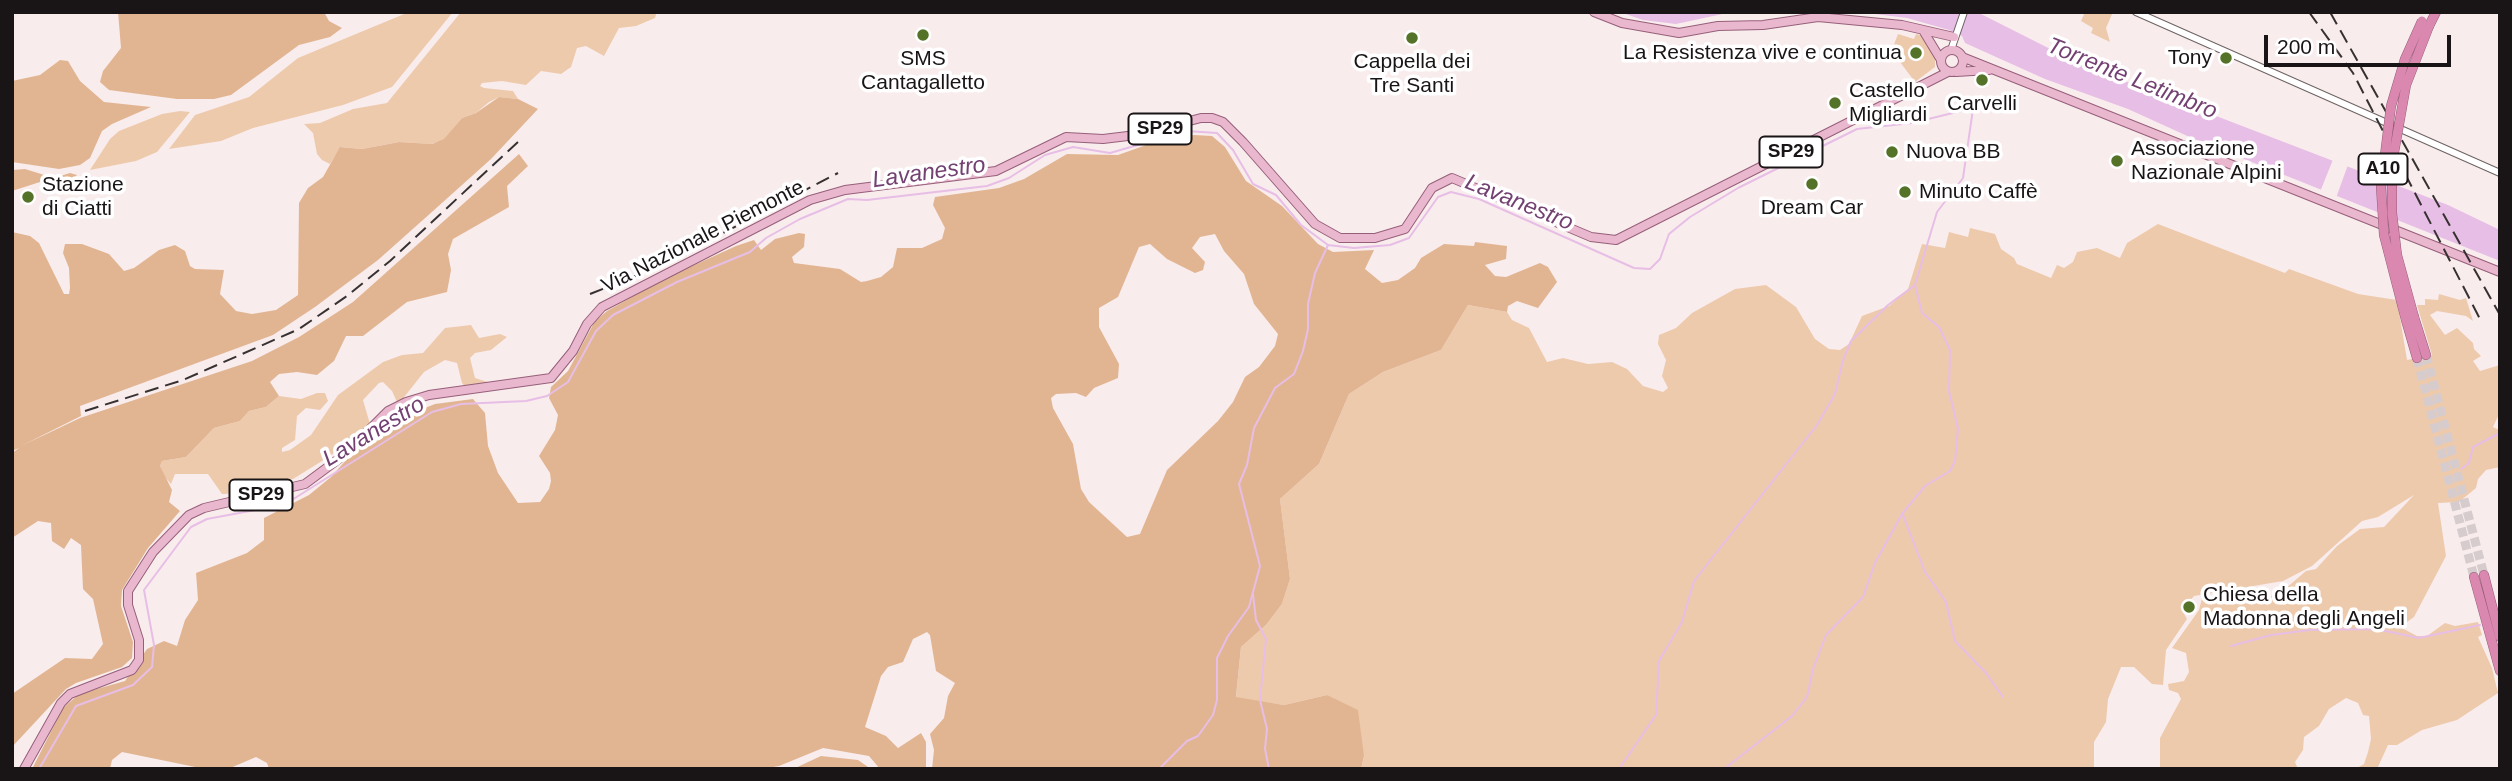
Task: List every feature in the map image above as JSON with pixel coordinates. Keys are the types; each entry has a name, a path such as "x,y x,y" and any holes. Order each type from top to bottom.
{"highway":[{"name":"A10","path":"2422,356 2410,318 2394,233 2392,164 2406,85 2426,20 2436,12"},
{"path":"2500,637 2479,576 2500,671"}],"main road":[{"path":"1594,12 1645,28 1693,32 1718,26 1763,25 1818,17 1902,25 1924,32 1954,35"},
{"path":"1924,32 1949,51 1995,71 2500,272"},
{"path":"1924,32 1941,62 1952,72 1995,71"},
{"name":"Via Nazionale Piemonte","path":"1922,84 1949,51"},
{"path":"1952,72 1962,67 1962,57"},
{"name":"Via Nazionale Piemonte","path":"24,769 61,703 70,694 132,670 139,660 139,640 128,605 128,591 153,552 189,515 204,508 305,484 344,455 388,411 406,402 429,395 551,378 573,351 587,324 602,307 810,200 845,190 996,171 1066,137 1103,139 1136,135 1201,118 1223,122 1315,224 1340,238 1375,238 1405,229 1432,188 1438,182 1452,178 1591,237 1616,240 1922,84 1952,72"}],"street":[{"path":"1949,51 1964,12"},
{"path":"2136,12 2500,173"}],"shaded area":[{"path":"118,12 324,12 329,21 342,28 330,37 299,45 231,95 214,99 177,99 109,90 100,82 103,71 121,48"},
{"path":"409,12 453,12 392,87 343,105 253,128 221,141 169,149 195,115 249,97 298,58"},
{"path":"461,12 655,12 656,15 655,18 636,26 619,28 604,56 586,46 577,48 571,67 561,74 541,71 526,85 502,81 482,83 480,86 484,88 513,91 518,99 499,97 489,102 476,113 462,118 444,140 431,144 399,142 362,149 341,147 330,164 322,160 317,154 313,133 304,124 320,123 353,109 387,103"},
{"path":"1620,12 1732,12 1676,24 1643,20"},
{"path":"1859,12 1977,12 2078,63 2448,205 2500,230 2500,261 2194,139 2128,109 2045,79 1965,43 1962,36 1949,30 1907,18"},
{"path":"2085,12 2113,12 2106,28 2110,42 2091,33 2093,28 2081,21"},
{"path":"1898,34 1914,39 1916,34 1920,35 1935,56 1935,67 1915,82 1893,47"},
{"path":"60,60 68,61 80,81 104,102 151,107 102,131 90,158 80,165 59,169 12,162 12,81 40,75"},
{"path":"499,97 518,99 538,109 491,159 378,260 315,307 273,335 80,406 81,416 21,446 80,418 252,361 299,337 353,302 519,154 528,166 507,186 509,207 453,239 448,254 451,270 447,292 407,302 363,336 346,336 334,361 317,375 297,372 279,374 270,382 279,396 266,407 249,411 240,421 214,428 186,457 162,461 160,466 172,490 169,502 180,511 148,548 122,590 121,606 133,642 132,658 122,667 66,689 12,747 12,694 65,658 92,659 103,644 93,599 83,589 81,545 71,538 64,549 52,541 51,523 38,521 12,538 12,453 19,448 12,451 12,232 30,236 39,243 64,294 69,294 70,288 69,268 63,253 65,244 82,244 109,254 124,271 134,268 159,250 175,245 185,251 190,266 195,269 224,270 220,294 236,311 252,314 276,310 298,295 299,203 308,188 323,177 340,147 362,149 399,142 432,144 444,139 462,118 476,113"},
{"path":"190,112 157,152 136,161 90,170 110,139 119,131 162,114"},
{"path":"1194,135 1212,136 1225,147 1246,181 1282,206 1318,244 1333,252 1374,250 1365,269 1382,283 1398,280 1415,268 1421,258 1444,244 1474,246 1475,242 1507,246 1506,259 1485,265 1495,276 1506,277 1540,263 1548,267 1557,282 1538,308 1517,301 1508,306 1507,312 1468,305 1441,350 1383,372 1349,394 1319,464 1280,499 1290,579 1282,604 1266,625 1241,647 1236,697 1284,705 1327,695 1358,710 1364,756 1361,769 932,769 934,750 930,734 944,718 948,696 955,683 936,671 930,635 927,632 913,639 903,662 888,667 881,676 865,727 886,736 898,748 921,733 926,742 926,769 880,769 869,756 823,748 779,766 762,769 269,769 267,763 256,757 228,769 205,769 122,752 112,760 110,769 32,769 63,708 79,694 125,681 147,649 164,641 177,646 185,620 198,600 196,573 247,553 264,540 264,518 309,495 331,477 363,441 397,419 435,404 473,399 485,413 488,446 498,473 518,503 540,502 551,481 550,473 539,456 555,430 558,415 549,398 551,387 568,371 595,321 607,311 666,278 736,246 754,240 761,250 775,239 799,233 805,234 804,247 792,257 794,263 840,269 861,282 881,277 893,267 897,248 922,248 942,239 945,228 933,205 935,197 999,188 1024,179 1067,154 1118,155 1149,144","holes":["1215,234 1224,251 1244,274 1254,304 1278,334 1275,346 1259,367 1245,377 1233,402 1218,421 1167,470 1140,534 1127,537 1089,502 1081,489 1073,444 1053,408 1051,398 1056,394 1076,393 1086,397 1094,388 1118,378 1119,364 1099,327 1099,308 1118,297 1139,247 1150,244 1167,259 1195,273 1203,270 1205,262 1192,248 1200,237"]},
{"path":"25,169 54,178 70,173 77,175 71,181 40,182 12,191 12,170"},
{"path":"2158,224 2285,273 2289,269 2358,294 2397,300 2407,360 2432,355 2417,305 2425,305 2425,299 2438,300 2439,294 2460,300 2466,298 2473,321 2466,316 2437,311 2430,315 2445,335 2457,328 2473,343 2474,349 2481,356 2473,361 2480,371 2500,365 2500,412 2493,427 2500,430 2500,467 2486,470 2478,479 2476,488 2459,502 2438,503 2446,556 2414,617 2400,627 2417,636 2427,636 2445,623 2455,626 2478,622 2482,635 2478,637 2492,668 2498,693 2457,720 2422,730 2397,745 2388,745 2377,769 2355,769 2364,764 2368,752 2371,739 2369,716 2363,715 2358,703 2346,698 2329,709 2319,726 2304,737 2303,750 2295,762 2298,769 2160,769 2160,738 2181,699 2178,693 2169,690 2168,684 2184,681 2189,672 2186,653 2172,648 2199,610 2202,598 2233,595 2240,601 2259,597 2269,600 2275,588 2285,589 2306,571 2316,569 2337,546 2360,529 2384,527 2414,495 2378,517 2362,521 2312,566 2283,581 2194,596 2182,610 2187,619 2166,650 2163,685 2152,684 2134,667 2121,667 2108,699 2106,722 2094,742 2094,769 1361,769 1364,756 1327,695 1284,705 1236,698 1241,647 1266,625 1282,604 1290,579 1280,499 1319,464 1349,394 1383,372 1441,350 1468,305 1507,312 1512,320 1529,328 1547,362 1563,358 1588,364 1612,362 1627,369 1643,386 1663,392 1668,388 1662,376 1666,360 1658,344 1659,335 1676,328 1692,313 1735,289 1766,285 1796,307 1815,339 1829,349 1840,350 1849,344 1862,316 1889,306 1908,289 1922,244 1945,248 1949,232 1968,237 1970,228 1995,234 2001,249 2014,258 2017,264 2051,278 2057,265 2064,268 2073,262 2077,252 2097,248 2120,258 2127,243"},
{"path":"471,325 479,338 500,334 507,337 491,350 475,353 470,358 475,378 491,383 467,389 462,383 457,363 445,360 424,372 401,401 397,402 392,391 383,382 379,383 363,400 370,424 330,456 293,479 222,494 208,474 175,474 171,484 164,476 160,466 162,461 186,457 214,428 240,421 249,411 266,407 279,396 301,399 325,393 328,401 320,410 306,408 297,416 295,440 282,448 282,452 290,450 311,435 338,395 383,362 402,355 423,353 445,328"},
{"path":"821,756 858,760 871,769 793,769"}],"pier":[{"path":"2334,157 2349,162 2336,198 2320,192"}],"waterway":[{"name":"Lavanestro","path":"39,769 76,706 133,685 152,667 154,645 144,590 191,527 207,519 266,508 295,498 432,412 461,404 526,401 547,396 568,382 596,331 613,315 677,282 750,252 766,238 800,219 848,199 867,200 987,186 1009,178 1045,155 1073,147 1110,153 1186,131 1217,133 1233,150 1253,184 1276,195 1301,225 1328,245 1354,248 1390,245 1409,238 1438,197 1451,192 1479,199 1634,268 1650,269 1660,259 1669,234 1690,217 1738,188 1857,129 1912,123 2018,97"},
{"path":"1619,769 1656,715 1659,661 1682,622 1694,581 1817,425 1835,394 1843,360 1851,341 1888,305 1915,285 1937,212 1963,178 1973,109"},
{"path":"1159,769 1187,741 1198,736 1213,715 1217,700 1217,658 1228,636 1249,607 1260,566 1239,484 1247,465 1254,428 1275,388 1294,374 1303,351 1308,329 1308,304 1315,273 1328,245"},
{"path":"1724,769 1792,716 1807,697 1813,669 1826,635 1863,597 1875,563 1902,514 1925,486 1950,471 1955,461 1958,429 1949,391 1950,350 1939,327 1922,313 1915,285"},
{"path":"2461,469 2469,463 2473,447 2500,433"},
{"path":"1903,515 1925,572 1946,602 1955,641 1986,673 2003,697"},
{"path":"1253,594 1256,620 1266,639 1260,700 1267,729 1265,749 1269,769"},
{"path":"2231,646 2271,635 2310,630 2376,629 2419,638 2480,625"}],"tunnel":[{"path":"2426,355 2484,575"},
{"path":"2417,358 2474,577"}],"railway":[{"path":"2309,12 2353,73 2480,319"},
{"path":"2330,12 2500,315"},
{"path":"85,411 183,380 299,329 347,296 390,261 520,140"},
{"path":"590,294 658,267 838,173"}],"place":[{"name":"SMS Cantagalletto","path":"923,35"},
{"name":"Cappella dei Tre Santi","path":"1412,38"},
{"name":"La Resistenza vive e continua","path":"1916,53"},
{"name":"Tony","path":"2226,58"},
{"name":"Carvelli","path":"1982,80"},
{"name":"Castello Migliardi","path":"1835,103"},
{"name":"Nuova BB","path":"1892,152"},
{"name":"Associazione Nazionale Alpini","path":"2117,161"},
{"name":"Dream Car","path":"1812,184"},
{"name":"Minuto Caffè","path":"1905,192"},
{"name":"Stazione di Ciatti","path":"28,197"},
{"name":"Chiesa della Madonna degli Angeli","path":"2189,607"}],"water label":[{"name":"Torrente Letimbro","path":"2132,79"}]}
